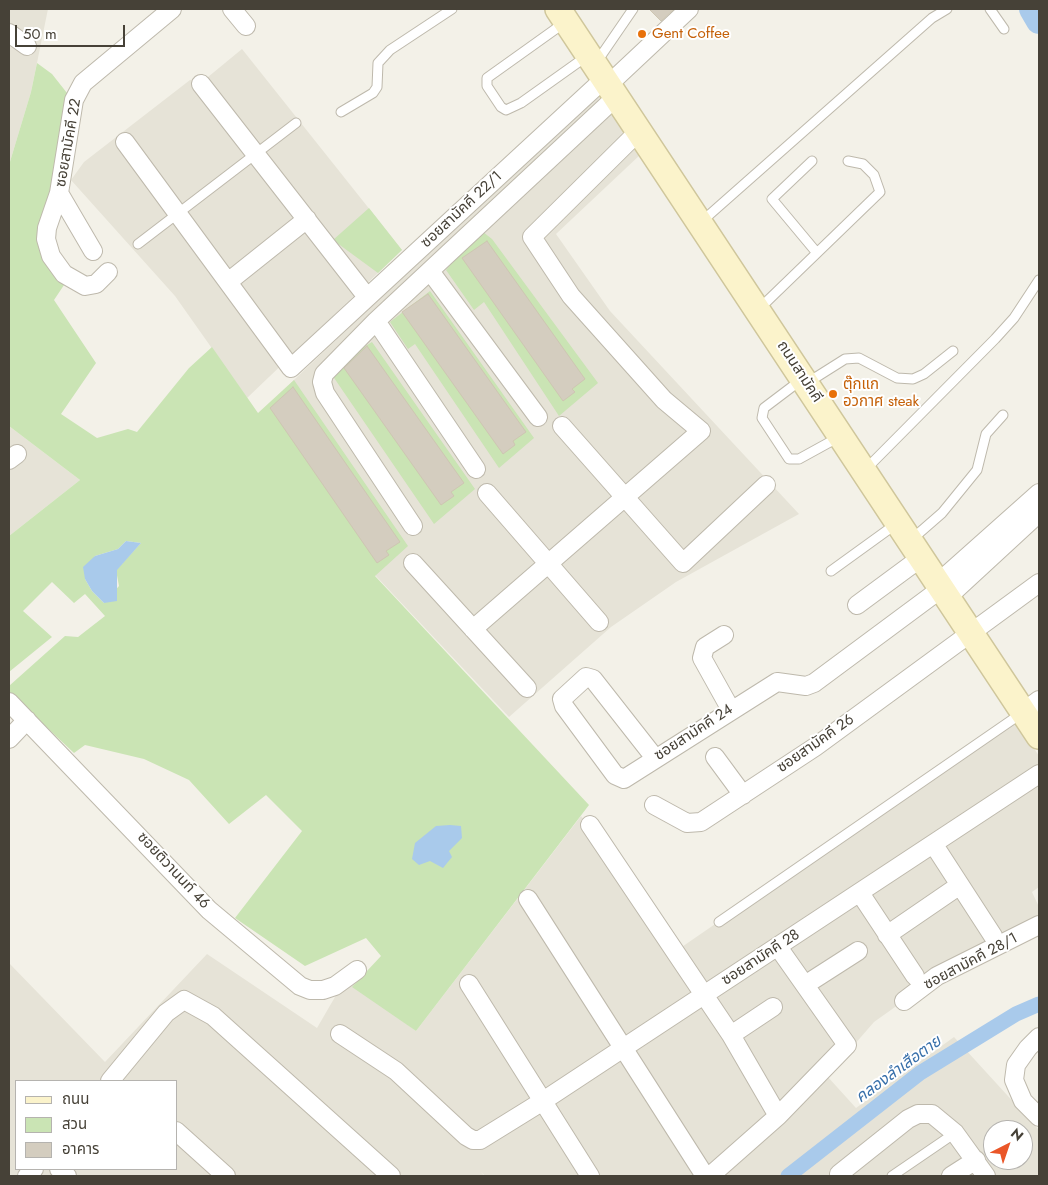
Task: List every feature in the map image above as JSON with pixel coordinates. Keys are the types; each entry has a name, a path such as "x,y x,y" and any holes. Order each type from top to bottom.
{"main road":[{"name":"ถนนสามัคคี","path":"562,15 638,132 865,470 970,632 1031,706 1039,736"}],"street":[{"name":"ซอยสามัคคี 22","path":"93,251 59,193 74,100 84,83 172,9"},
{"path":"232,9 246,26"},
{"path":"413,526 325,393 322,382 324,374 430,271 602,76 689,9"},
{"path":"9,33 27,46"},
{"name":"ซอยสามัคคี 22/1","path":"228,282 292,368 321,343 367,297 602,76"},
{"path":"201,84 367,297"},
{"path":"473,629 701,431 664,400 571,296 532,237 638,132"},
{"path":"124,142 228,282 307,219"},
{"path":"59,193 47,228 46,239 51,256 64,274 85,286 96,284 108,272"},
{"path":"430,271 538,417"},
{"path":"376,322 476,469"},
{"path":"562,426 683,563 766,485"},
{"path":"487,493 599,622"},
{"path":"943,589 1039,493"},
{"path":"943,589 1039,514"},
{"path":"857,605 910,540"},
{"path":"413,562 527,688"},
{"name":"ซอยสามัคคี 26","path":"654,805 677,819 695,824 701,822 815,746 1039,583"},
{"name":"ซอยสามัคคี 24","path":"655,758 593,679 586,678 562,699 564,706 615,775 624,779 777,682 806,686 814,683 943,589"},
{"path":"724,635 705,647 702,658 731,710"},
{"name":"ซอยติวานนท์ 46","path":"9,702 209,910 300,986 310,990 323,990 335,986 357,970"},
{"path":"9,738 27,720"},
{"path":"714,758 742,795"},
{"name":"ซอยสามัคคี 28","path":"340,1034 396,1071 469,1138 480,1140 543,1102 1039,774"},
{"path":"590,826 731,1035 778,1116"},
{"path":"934,845 993,936"},
{"path":"887,935 960,885"},
{"path":"860,893 915,976"},
{"path":"528,899 705,1176"},
{"name":"ซอยสามัคคี 28/1","path":"904,1001 937,976 1039,925"},
{"path":"710,1176 778,1116 847,1045 847,1042 778,947"},
{"path":"805,985 858,951"},
{"path":"469,984 590,1176"},
{"path":"115,1079 166,1013 184,1000 213,1016 391,1176"},
{"path":"731,1035 774,1007"},
{"path":"1039,1037 1028,1048 1016,1065 1014,1080 1023,1101 1039,1117"},
{"path":"839,1174 908,1119 918,1114 932,1114 955,1133 986,1176"},
{"path":"178,1133 226,1176"},
{"path":"951,1176 976,1160"}],"lane":[{"path":"341,112 373,93 377,87 378,63 390,50 452,9"},
{"path":"562,15 487,78 487,86 500,107 506,110 521,103 602,76 632,9"},
{"path":"700,223 932,18 947,9"},
{"path":"990,9 1004,29"},
{"path":"138,244 296,123"},
{"path":"758,309 880,192 874,175 863,164 848,160"},
{"path":"812,161 772,199 817,253"},
{"path":"865,470 995,339 1014,318 1039,280"},
{"path":"841,435 799,459 789,459 762,418 764,408 805,380 846,359 859,358 897,378 912,379 924,374 953,351"},
{"path":"831,571 910,540 942,513 977,470 986,434 1003,415"},
{"path":"720,922 1031,706"},
{"path":"892,1176 955,1133"}],"shaded area":[{"path":"9,9 48,9 31,92 9,165"},
{"path":"242,49 402,250 247,398 175,296 71,180 84,162 190,80 208,77"},
{"path":"599,91 641,154 556,234 610,311 799,514 676,582 611,627 509,717 375,575 258,414"},
{"path":"9,426 80,480 9,536"},
{"path":"1014,718 1039,756 1039,887 1032,892 1039,907 1039,924 940,975 874,1022 827,1076 856,1108 954,1037 1030,1120 983,1120 983,1170 1033,1170 1033,1123 1039,1130 1039,1176 485,1176 481,1172 484,1176 9,1176 9,963 105,1062 207,954 317,1028 346,978 416,1031 581,816 676,951"}],"green space":[{"path":"37,63 52,74 67,93 42,244 64,285 54,300 96,363 61,414 97,438 128,429 137,432 189,368 212,347 258,413 294,380 408,546 375,576 589,805 416,1031 352,987 381,956 366,938 305,966 235,918 302,831 266,795 229,824 189,780 144,759 85,745 74,753 9,692 9,686 65,636 78,637 105,616 85,594 74,603 52,582 23,611 52,637 9,672 9,536 80,480 9,426 9,165 31,92","holes":["126,541 141,543 116,570 119,586 104,603 92,591 85,579 95,556 118,549"]},
{"path":"369,208 402,250 378,273 333,240"},
{"path":"483,232 492,239 598,383 559,416 484,302 474,310 446,270 459,254"},
{"path":"430,291 534,438 499,468 415,344 408,349 390,322"},
{"path":"372,342 475,489 434,524 330,372 340,362"}],"water":[{"path":"126,541 141,543 117,570 117,601 104,603 92,591 85,579 83,567 95,556 118,549"},
{"path":"436,826 461,826 462,838 449,851 452,857 443,868 430,861 419,865 412,859 415,843"}],"building":[{"path":"649,9 674,9 661,21"},
{"path":"487,241 585,379 572,389 575,392 563,401 462,258"},
{"path":"428,294 526,432 513,441 515,445 503,454 402,312"},
{"path":"367,346 464,483 451,492 454,496 441,505 344,368"},
{"path":"293,387 400,542 386,551 389,555 377,563 270,408"}],"waterway":[{"path":"1032,9 1039,21"},
{"name":"คลองลำเสือตาย","path":"788,1176 920,1073 1016,1014 1039,1004"}],"place":[{"name":"Gent Coffee","path":"642,34"},
{"name":"ตุ๊กแก อวกาศ steak","path":"833,394"}]}
